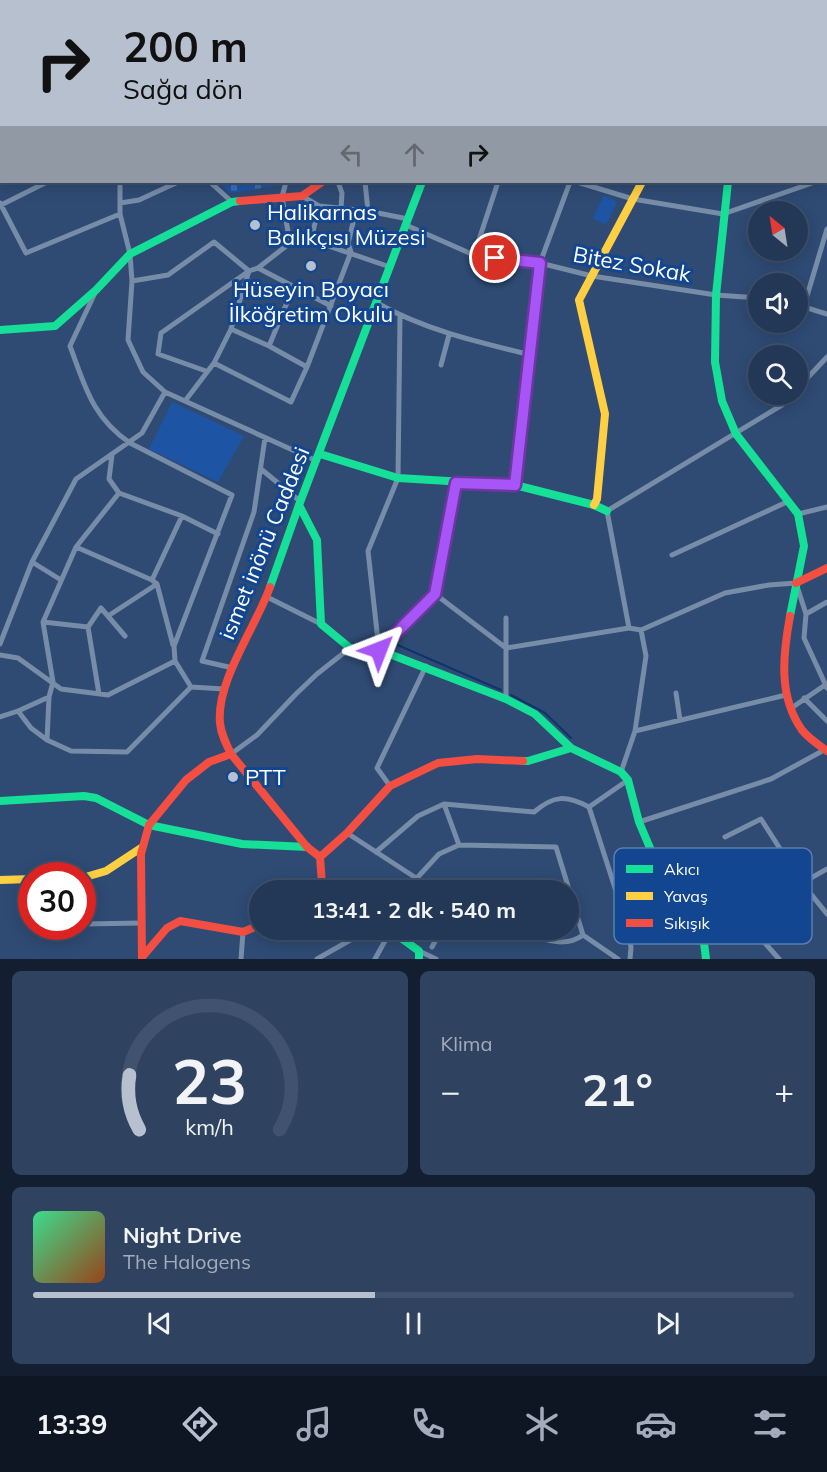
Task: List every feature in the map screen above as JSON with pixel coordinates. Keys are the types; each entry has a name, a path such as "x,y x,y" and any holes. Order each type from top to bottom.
{"main road":[{"path":"0,330 55,326 96,290 130,254 232,202 302,196 321,183"},
{"name":"ismet inönü Caddesi","path":"320,857 307,847 231,754 224,740 220,722 224,689 267,597 422,183"},
{"path":"594,505 597,499 605,414 579,300 641,183"},
{"path":"728,183 716,295 715,362 722,401 736,434 798,514 804,546 785,644 783,680 789,709 803,732 826,750"},
{"path":"318,458 398,478 515,485 594,505 607,511"},
{"path":"300,504 317,540 321,624 350,648 379,650 426,666 506,699 535,714 571,748 621,772 628,780 639,822 650,848"},
{"path":"796,583 827,568"},
{"path":"322,880 320,857 347,833 390,786 438,763 477,759 528,761 571,748"},
{"path":"142,957 141,848 149,825 186,780 209,762 231,754"},
{"path":"0,801 13,803 86,795 149,825 242,844 307,847"},
{"path":"96,876 110,871 141,848"},
{"path":"0,880 18,879"},
{"path":"142,957 167,928 180,921 243,932 249,930"},
{"path":"402,940 419,955"},
{"path":"704,944 706,959"}],"street":[{"path":"45,183 1,204 26,253 120,214"},
{"path":"120,183 120,214 130,254 132,281 128,340 143,372 165,392 265,438 318,458"},
{"path":"120,203 139,200 176,183"},
{"path":"211,183 232,202"},
{"path":"286,183 282,198 290,243"},
{"path":"338,183 342,193 341,208"},
{"path":"365,183 369,211"},
{"path":"474,255 498,183"},
{"path":"515,485 540,263 570,183"},
{"path":"580,183 633,199 723,214 812,183"},
{"path":"302,196 319,206 311,240"},
{"name":"Bitez Sokak","path":"319,206 369,211 407,222 474,255 540,263 592,276 716,295 748,297"},
{"path":"214,363 291,402 307,367 351,252 348,244 356,210"},
{"path":"808,285 827,229"},
{"path":"206,371 158,354 161,333 249,271 258,268 290,243 311,240 390,267"},
{"path":"132,281 168,275 214,242 249,271"},
{"path":"258,268 331,306"},
{"path":"185,401 214,363 231,329 249,271"},
{"path":"269,346 293,288"},
{"path":"96,290 70,346 90,400 115,433 130,443 232,495 174,646"},
{"path":"377,303 400,316 449,335 531,355"},
{"path":"808,307 827,314"},
{"path":"379,650 368,551 398,478 400,316"},
{"path":"231,329 307,367"},
{"path":"441,365 449,335"},
{"path":"808,377 827,357"},
{"path":"0,644 32,562 76,479 142,433 165,392"},
{"path":"628,628 607,511 782,405"},
{"path":"233,668 201,661 254,512 265,438"},
{"path":"112,455 109,479 119,493 182,516 218,534"},
{"path":"261,469 300,504"},
{"path":"379,650 435,594 456,483"},
{"path":"47,740 49,698 53,682 43,621 76,547 119,493"},
{"path":"672,555 789,501"},
{"path":"798,514 827,507"},
{"path":"108,616 154,582 182,516"},
{"path":"76,547 154,582 174,646 175,661 192,687"},
{"path":"32,562 61,580"},
{"path":"435,594 506,648 628,628 641,630 725,593 796,583 806,614 804,638 826,686 789,709"},
{"path":"267,597 321,624"},
{"path":"806,614 827,602"},
{"path":"99,694 88,627 101,608 125,636"},
{"path":"506,618 506,699"},
{"path":"43,621 88,627"},
{"path":"621,772 635,731 646,656 641,630"},
{"path":"231,754 256,735 317,674 350,648"},
{"path":"0,655 18,658 61,689 108,695 175,661"},
{"path":"390,786 377,768 426,666"},
{"path":"18,711 31,728 47,740 71,751 127,752 192,687 224,689"},
{"path":"675,693 680,720"},
{"path":"635,731 786,695"},
{"path":"0,717 49,698"},
{"path":"804,698 827,721"},
{"path":"639,822 771,779 826,750"},
{"path":"589,807 628,780"},
{"path":"376,852 418,816 444,804 534,812 544,804 560,797 576,800 589,807 614,885"},
{"path":"444,804 459,845"},
{"path":"725,837 761,819 780,848"},
{"path":"347,833 416,879 439,854 459,845 556,847 583,935 618,959"},
{"path":"812,877 827,869"},
{"path":"812,895 827,914"},
{"path":"96,924 143,923"},
{"path":"241,959 243,932"},
{"path":"579,937 583,935"},
{"path":"317,959 350,940"},
{"path":"375,959 385,940"},
{"path":"432,947 436,940"},
{"path":"551,940 566,943 572,940"},
{"path":"630,944 630,959"},
{"path":"766,944 779,959"},
{"path":"419,955 436,959"}],"green space":[{"path":"219,183 280,183 281,185 231,193"},
{"path":"604,195 617,202 606,225 593,218"},
{"path":"172,402 244,436 218,482 149,449"}],"waterway":[{"path":"393,643 501,690"},
{"path":"511,695 545,713 571,738"}],"traffic: fast":[{"path":"270,587 422,183"},
{"path":"728,183 716,295 715,362 722,401 736,434 798,514 804,546 790,616"},
{"path":"0,330 55,326 96,290 130,254 232,202 240,201"},
{"path":"320,454 398,478 515,485 594,505 607,511"},
{"path":"299,505 317,540 321,624 350,648 379,650 506,699 535,714 571,748"},
{"path":"523,761 571,748 621,772 628,780 639,822 650,848"},
{"path":"0,801 84,796 96,798 149,825 242,844 307,847"},
{"path":"404,940 419,951 419,959"},
{"path":"704,944 706,959"}],"traffic: slow":[{"path":"594,505 597,499 605,414 579,300 641,183"},
{"path":"96,874 106,871 141,848"},
{"path":"0,880 18,879"}],"traffic: jam":[{"path":"240,201 302,196 321,183"},
{"path":"796,583 827,568"},
{"path":"270,587 230,672 220,707 220,723 231,754 307,847 320,857 322,880"},
{"path":"790,616 784,660 789,703 802,730 827,751"},
{"path":"142,959 141,854 149,825 186,780 209,762 231,754"},
{"path":"320,857 347,833 390,786 438,763 477,759 523,761"},
{"path":"143,956 167,928 180,921 243,932 249,930"}],"place":[{"name":"Halikarnas Balıkçısı Müzesi","path":"255,225"},
{"name":"Hüseyin Boyacı İlköğretim Okulu","path":"311,266"},
{"name":"PTT","path":"233,777"}],"route":[{"path":"379,650 435,594 456,483 515,485 540,263 495,258"}]}
